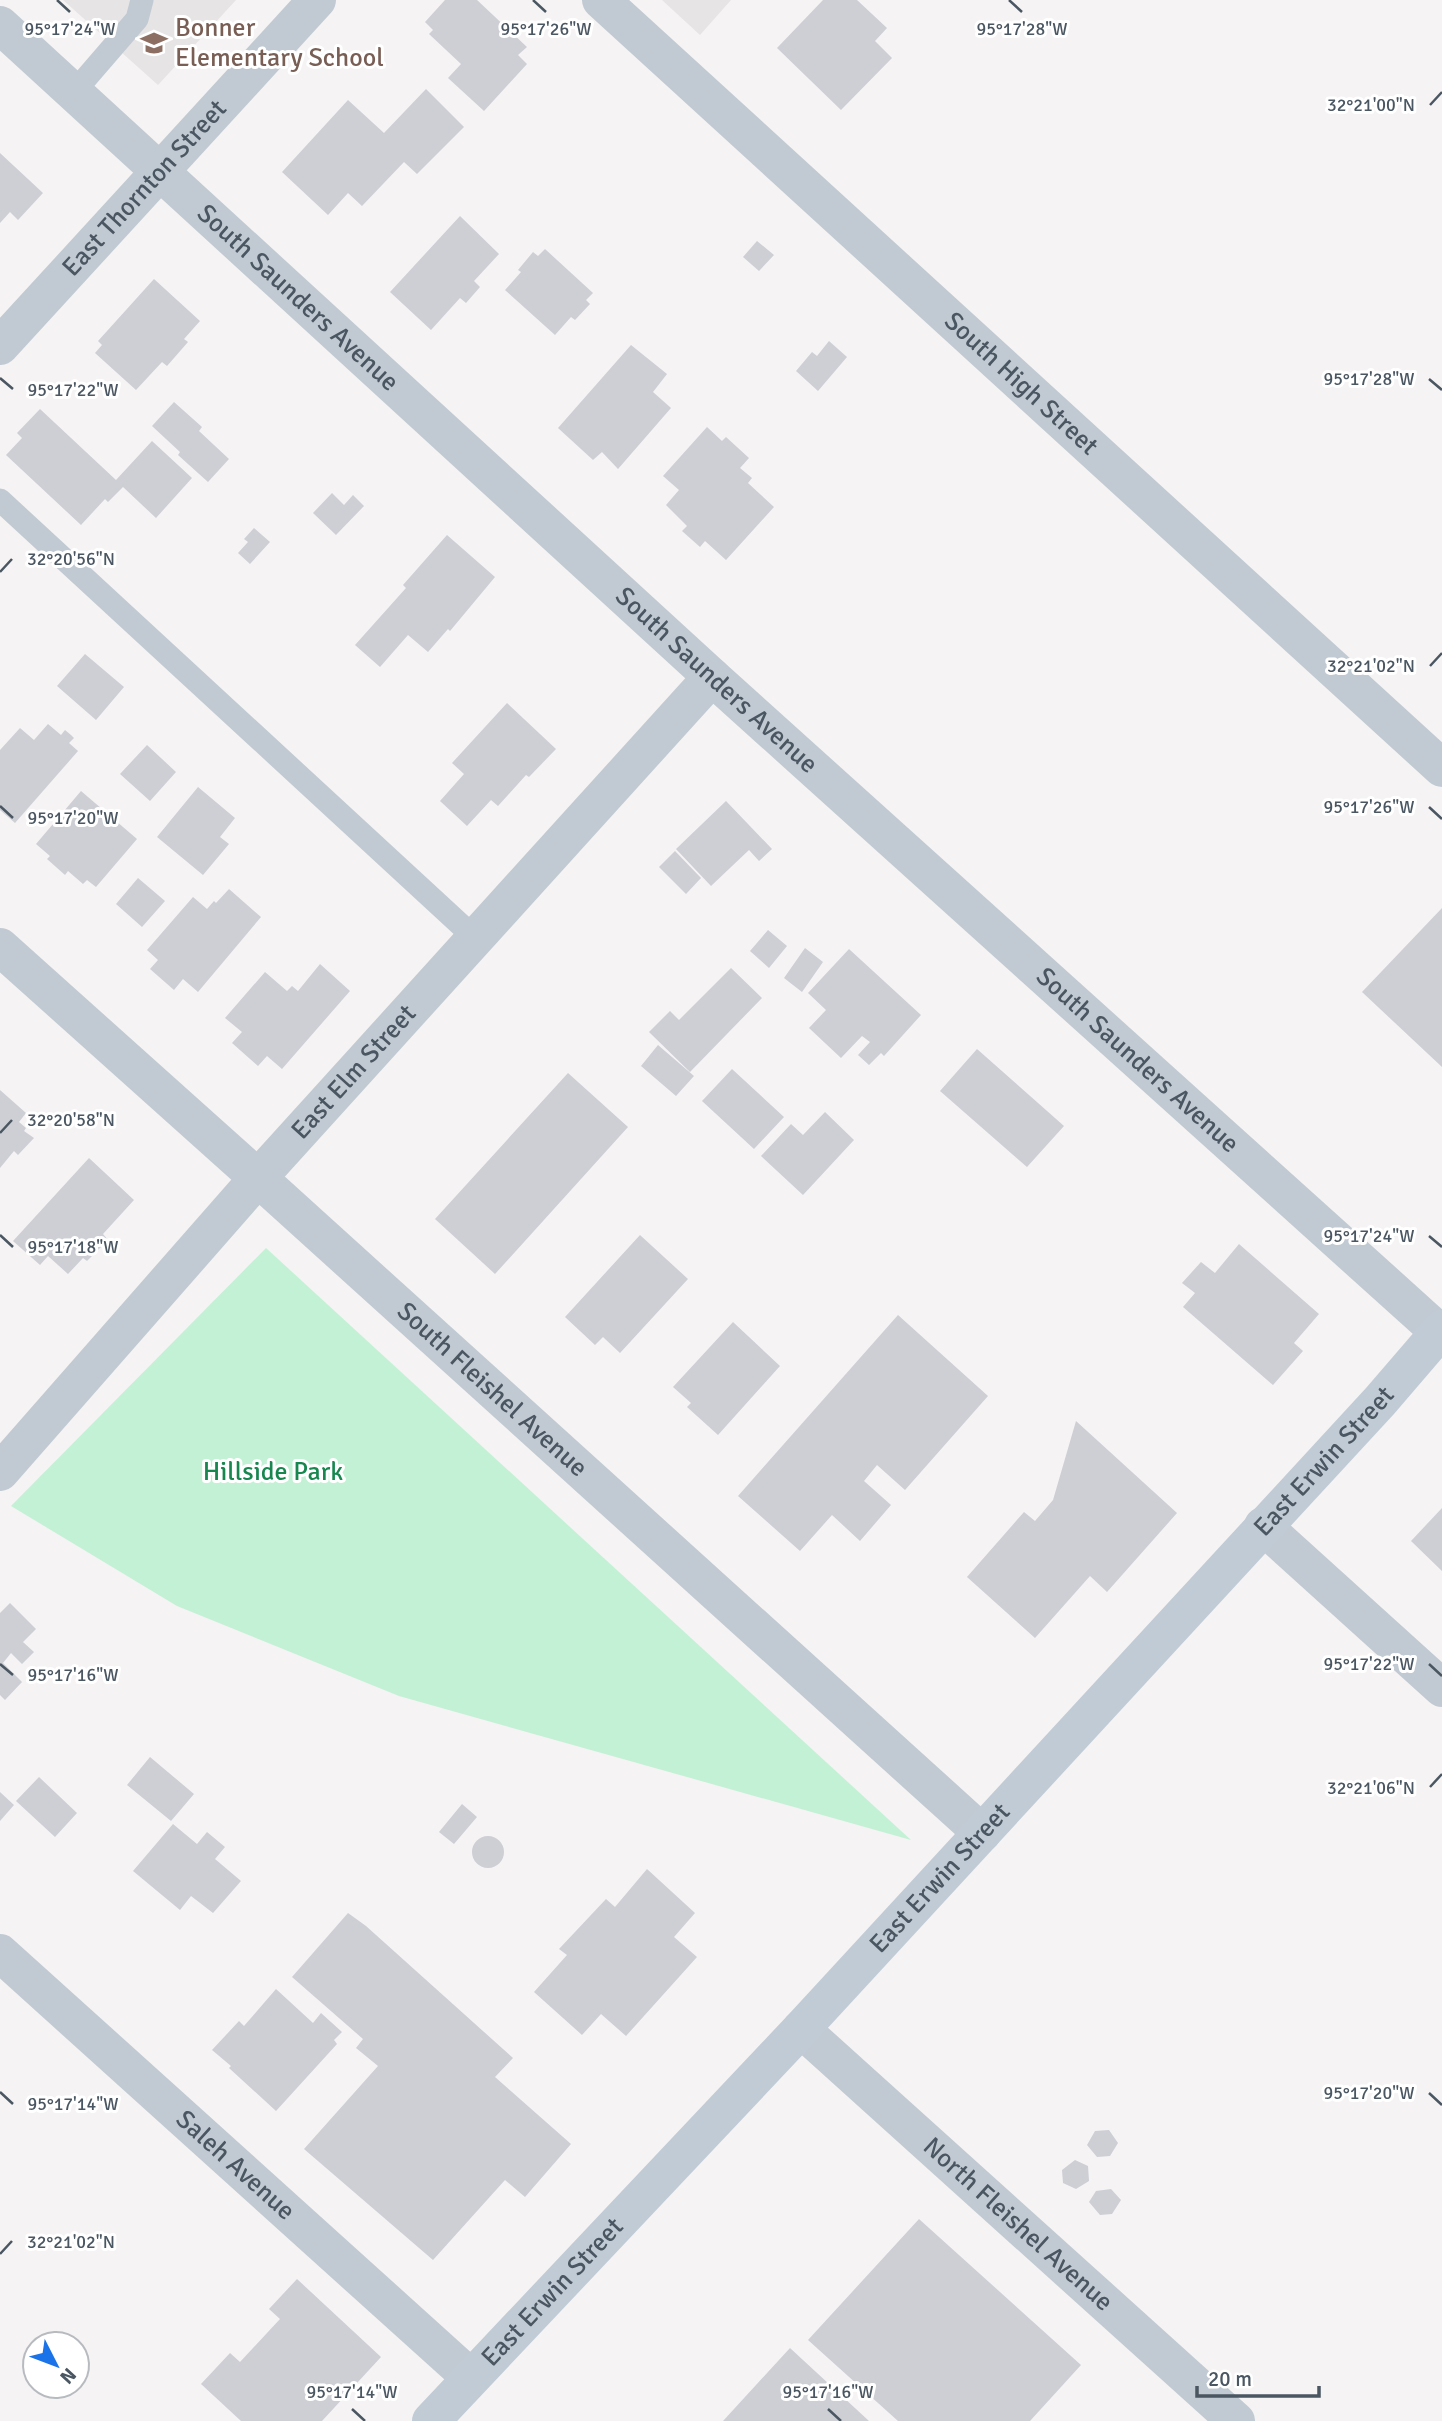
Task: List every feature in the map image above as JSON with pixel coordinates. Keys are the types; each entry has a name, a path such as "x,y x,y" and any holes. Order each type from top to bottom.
{"main road":[{"name":"East Erwin Street","path":"430,2421 801,2029 1380,1401 1440,1331"}],"street":[{"name":"East Thornton Street","path":"0,346 317,0"},
{"name":"South High Street","path":"601,0 1442,768"},
{"name":"South Saunders Avenue","path":"0,25 712,677 1440,1331"},
{"name":"East Elm Street","path":"0,1472 258,1178 712,677"},
{"name":"South Fleishel Avenue","path":"0,947 982,1833"},
{"path":"1263,1526 1442,1688"},
{"name":"Saleh Avenue","path":"0,1953 470,2377"},
{"name":"North Fleishel Avenue","path":"801,2029 1236,2421"}],"lane":[{"path":"74,92 137,19 142,0"},
{"path":"0,500 475,938"}],"shaded area":[{"name":"Bonner Elementary School","path":"63,0 236,0 158,85"},
{"path":"662,0 731,0 700,35"}],"green space":[{"name":"Hillside Park","path":"266,1248 911,1840 399,1696 177,1606 11,1506"}],"building":[{"path":"445,0 477,0 527,47 518,55 527,64 484,111 448,78 461,64 429,34 433,30 425,22"},
{"path":"823,0 857,0 887,28 875,41 892,58 841,110 777,48"},
{"path":"426,89 464,127 417,174 404,162 362,206 348,193 328,215 282,172 348,100 384,133"},
{"path":"0,153 43,193 18,220 10,212 0,223"},
{"path":"460,216 499,254 474,281 480,287 466,303 460,298 431,330 390,292"},
{"path":"757,241 774,255 759,271 743,257"},
{"path":"545,249 593,293 586,300 590,304 575,320 571,317 555,335 505,290 521,272 518,270 533,252 538,256"},
{"path":"154,279 200,321 184,339 188,342 167,366 162,362 136,390 95,353 102,345 98,341"},
{"path":"829,341 847,357 818,391 796,371 812,352 817,356"},
{"path":"631,345 667,374 653,392 671,408 618,469 602,452 593,460 558,428"},
{"path":"174,402 202,427 199,431 229,459 208,482 178,455 180,452 152,426"},
{"path":"40,409 116,480 152,441 192,478 156,518 123,487 108,502 105,499 81,525 6,455 22,438 17,433"},
{"path":"707,427 722,441 726,437 749,458 740,468 752,478 748,483 774,507 726,560 705,541 700,547 682,531 687,526 666,505 679,490 663,476"},
{"path":"332,493 344,505 353,495 364,506 336,535 313,513"},
{"path":"254,528 270,542 250,564 238,553 248,542 244,539"},
{"path":"447,535 495,577 450,631 448,629 428,652 408,635 380,667 355,645 406,588 403,585"},
{"path":"85,654 124,687 96,720 57,686"},
{"path":"507,703 556,749 529,777 526,775 498,806 491,800 467,826 440,801 464,774 452,763"},
{"path":"48,724 61,735 65,730 71,735 74,738 69,743 78,751 15,823 0,810 0,750 20,728 34,740"},
{"path":"147,745 176,772 150,801 120,774"},
{"path":"198,787 235,818 220,837 229,844 203,875 157,837"},
{"path":"81,791 137,839 96,887 87,880 83,884 68,871 65,875 47,859 50,856 36,844"},
{"path":"726,801 772,849 759,861 749,850 711,886 676,849"},
{"path":"675,851 701,878 686,894 659,867"},
{"path":"138,878 165,901 142,927 116,904"},
{"path":"229,889 261,917 198,992 183,979 174,990 150,969 158,960 147,950 193,897 207,909"},
{"path":"1442,908 1442,1067 1362,992"},
{"path":"768,930 787,946 769,968 750,951"},
{"path":"805,948 823,962 802,992 784,978"},
{"path":"849,949 921,1015 884,1056 881,1053 869,1065 858,1055 870,1042 862,1036 841,1058 809,1028 826,1010 808,993"},
{"path":"320,964 350,991 282,1069 267,1056 258,1066 232,1043 242,1032 225,1018 265,972 287,991 292,986 298,991"},
{"path":"731,968 762,998 690,1072 649,1032 670,1011 679,1020"},
{"path":"658,1045 694,1076 676,1096 641,1066"},
{"path":"977,1049 1064,1126 1027,1167 940,1091"},
{"path":"732,1069 784,1117 754,1149 702,1101"},
{"path":"568,1073 628,1127 495,1274 435,1219"},
{"path":"0,1090 26,1113 19,1122 26,1128 24,1131 34,1138 18,1155 14,1151 0,1168"},
{"path":"825,1112 854,1140 803,1195 761,1156 791,1124 803,1135"},
{"path":"89,1158 134,1200 103,1234 108,1240 87,1261 83,1258 68,1274 48,1256 40,1265 13,1241"},
{"path":"640,1235 688,1279 620,1353 603,1337 595,1345 565,1317"},
{"path":"1239,1244 1319,1314 1294,1343 1303,1351 1273,1385 1183,1307 1195,1293 1182,1283 1201,1262 1215,1273"},
{"path":"898,1315 988,1396 905,1490 877,1465 864,1481 891,1505 860,1541 832,1515 800,1551 738,1496"},
{"path":"733,1322 780,1366 718,1435 687,1407 691,1403 673,1387"},
{"path":"1076,1421 1177,1513 1107,1592 1090,1576 1035,1638 967,1577 1024,1512 1035,1521 1053,1500"},
{"path":"1442,1508 1442,1571 1411,1541"},
{"path":"10,1603 36,1629 23,1642 34,1652 22,1664 11,1653 3,1663 22,1682 5,1700 0,1695 0,1613"},
{"path":"150,1757 194,1794 171,1821 127,1785"},
{"path":"39,1777 77,1813 55,1837 16,1801"},
{"path":"0,1792 14,1805 0,1821"},
{"path":"462,1804 477,1817 454,1844 439,1832"},
{"path":"173,1824 197,1844 207,1832 225,1847 215,1859 241,1881 213,1913 191,1896 180,1910 133,1871"},
{"path":"488,1836 499,1841 504,1852 499,1863 488,1868 477,1863 472,1852 477,1841"},
{"path":"647,1869 695,1913 674,1937 697,1957 626,2036 601,2014 582,2035 534,1992 567,1955 559,1949 606,1899 615,1907"},
{"path":"348,1913 366,1926 513,2058 495,2077 571,2144 525,2197 505,2180 433,2260 304,2149 378,2066 356,2048 363,2039 292,1977"},
{"path":"276,1989 313,2023 321,2013 342,2032 334,2040 337,2044 276,2111 212,2050 239,2021 244,2026"},
{"path":"1109,2130 1118,2143 1110,2156 1097,2157 1087,2145 1095,2131"},
{"path":"1075,2160 1088,2166 1089,2181 1076,2189 1063,2183 1062,2170"},
{"path":"1111,2189 1121,2200 1112,2214 1100,2215 1089,2202 1096,2191"},
{"path":"919,2219 1081,2365 1030,2421 898,2421 808,2340"},
{"path":"297,2279 381,2357 322,2421 241,2421 201,2384 230,2353 240,2362 280,2319 269,2309"},
{"path":"790,2348 869,2421 723,2421"}],"place":[{"name":"Bonner Elementary School","path":"154,43"}]}
